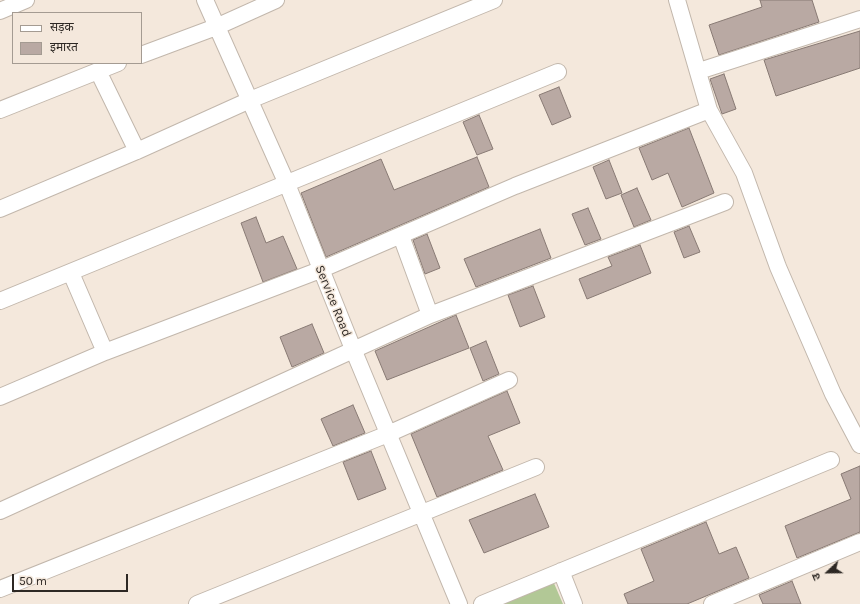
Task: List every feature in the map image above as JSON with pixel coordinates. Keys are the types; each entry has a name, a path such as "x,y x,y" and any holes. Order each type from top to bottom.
{"street":[{"path":"0,11 26,0"},
{"name":"Service Road","path":"205,0 287,184 320,270 459,604"},
{"path":"142,54 216,26 276,0"},
{"path":"0,209 137,151 250,100 494,0"},
{"path":"677,0 699,71 709,110 744,173 778,267 833,394 860,445"},
{"path":"699,71 860,19"},
{"path":"0,110 116,64"},
{"path":"98,71 137,151"},
{"path":"0,301 558,72"},
{"path":"1,394 105,352 320,270 515,186 709,110"},
{"path":"0,511 430,315 725,202"},
{"path":"401,236 430,315"},
{"path":"71,273 105,352"},
{"path":"0,589 388,434 509,380"},
{"path":"482,604 831,460"},
{"path":"197,604 536,467"},
{"path":"712,604 860,542"},
{"path":"561,572 574,604"}],"green space":[{"path":"553,581 563,604 496,604"}],"building":[{"path":"760,0 812,0 819,22 719,55 709,25 762,7"},
{"path":"860,31 860,68 776,96 764,60"},
{"path":"724,74 736,109 722,114 710,79"},
{"path":"559,87 571,117 552,125 539,95"},
{"path":"479,115 493,149 477,155 463,122"},
{"path":"689,128 714,193 682,207 668,173 652,180 639,148"},
{"path":"477,157 489,187 326,257 301,193 381,159 394,190"},
{"path":"609,160 622,193 606,199 593,167"},
{"path":"637,188 651,220 634,227 621,195"},
{"path":"588,208 601,239 585,245 572,214"},
{"path":"256,217 266,243 283,236 297,269 263,282 241,223"},
{"path":"689,226 700,252 684,258 674,232"},
{"path":"540,229 551,258 476,287 464,259"},
{"path":"427,234 440,268 425,274 413,240"},
{"path":"640,245 651,273 587,299 579,279 612,266 608,257"},
{"path":"533,286 545,317 520,327 508,295"},
{"path":"456,315 469,348 387,380 375,351"},
{"path":"312,324 324,353 292,367 280,337"},
{"path":"486,341 499,374 483,381 470,348"},
{"path":"507,391 520,423 488,436 503,470 437,497 411,434"},
{"path":"353,405 365,433 333,446 321,419"},
{"path":"371,451 386,489 358,500 343,462"},
{"path":"860,466 860,532 797,558 785,526 851,499 841,474"},
{"path":"535,494 549,527 484,553 469,520"},
{"path":"706,522 719,554 736,547 749,578 687,604 628,604 624,594 654,581 641,549"},
{"path":"792,581 801,604 763,604 759,595"}]}
